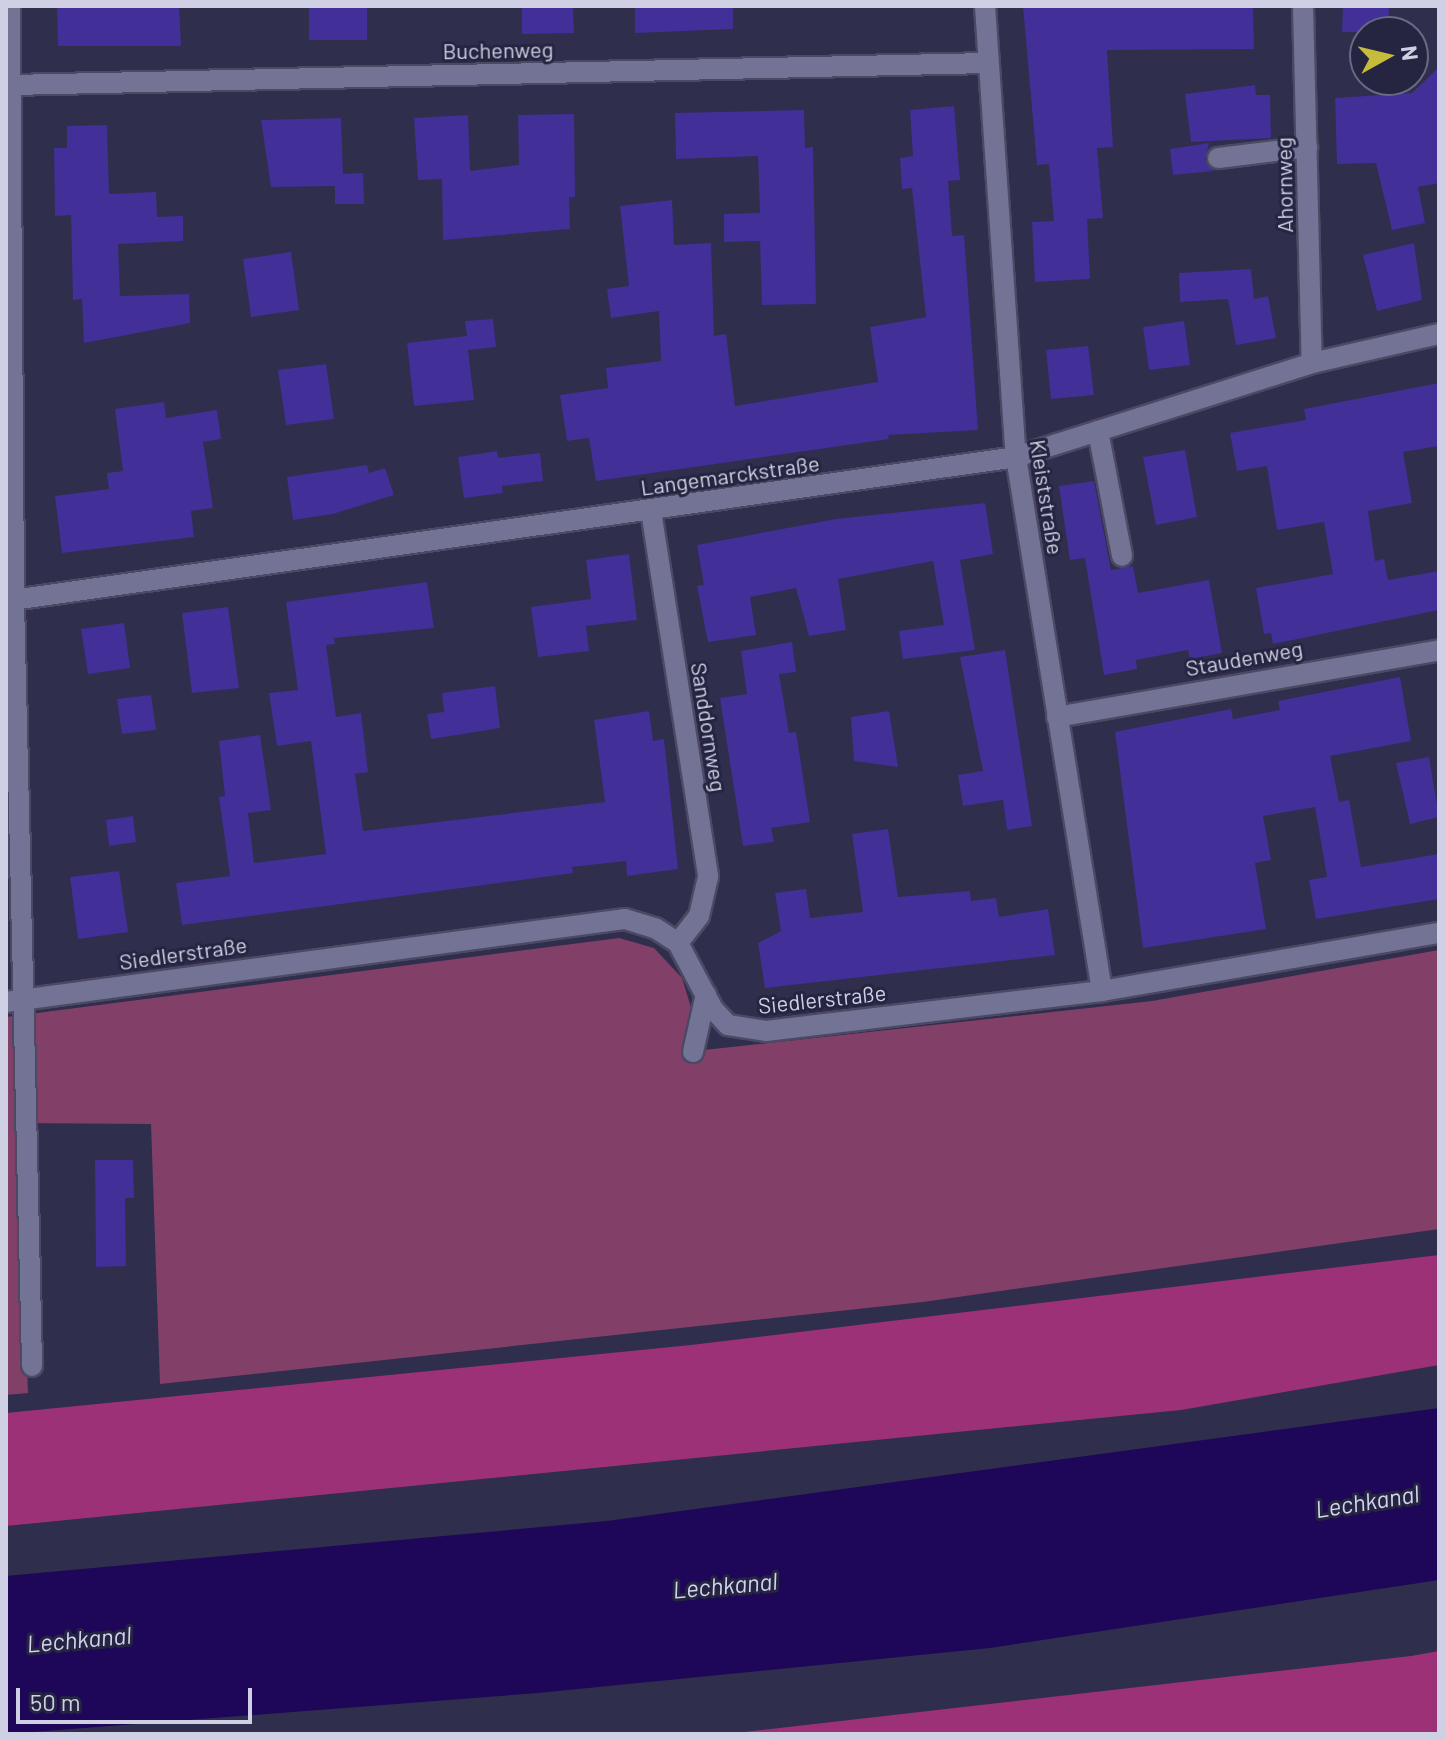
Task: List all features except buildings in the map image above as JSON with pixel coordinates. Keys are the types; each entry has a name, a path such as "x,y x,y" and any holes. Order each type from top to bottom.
{"street":[{"path":"10,6 14,1001 32,1366"},
{"name":"Kleiststraße","path":"985,6 1016,457 1102,991"},
{"name":"Ahornweg","path":"1303,6 1312,363"},
{"name":"Buchenweg","path":"11,85 987,63"},
{"path":"1218,158 1307,147"},
{"name":"Langemarckstraße","path":"10,600 1016,457 1312,363 1439,334"},
{"path":"1098,431 1122,556"},
{"name":"Sanddornweg","path":"651,511 708,877 699,916 678,943"},
{"name":"Staudenweg","path":"1057,717 1439,650"},
{"name":"Siedlerstraße","path":"14,1001 588,920 625,919 655,928 678,943 706,994 728,1025 766,1031 1102,991 1439,933"},
{"path":"693,1052 706,994"}],"shaded area":[{"path":"619,938 654,948 682,978 704,1050 1152,1001 1439,950 1439,1229 923,1302 160,1384 151,1124 18,1123 28,1393 6,1395 6,1017"},
{"path":"1439,1255 1439,1365 1181,1410 6,1526 6,1413 691,1345"},
{"path":"1439,1651 1439,1734 726,1734 1411,1656"}],"water":[{"name":"Lechkanal","path":"1439,1408 1439,1580 990,1648 538,1693 6,1734 6,1576 607,1521"}]}
